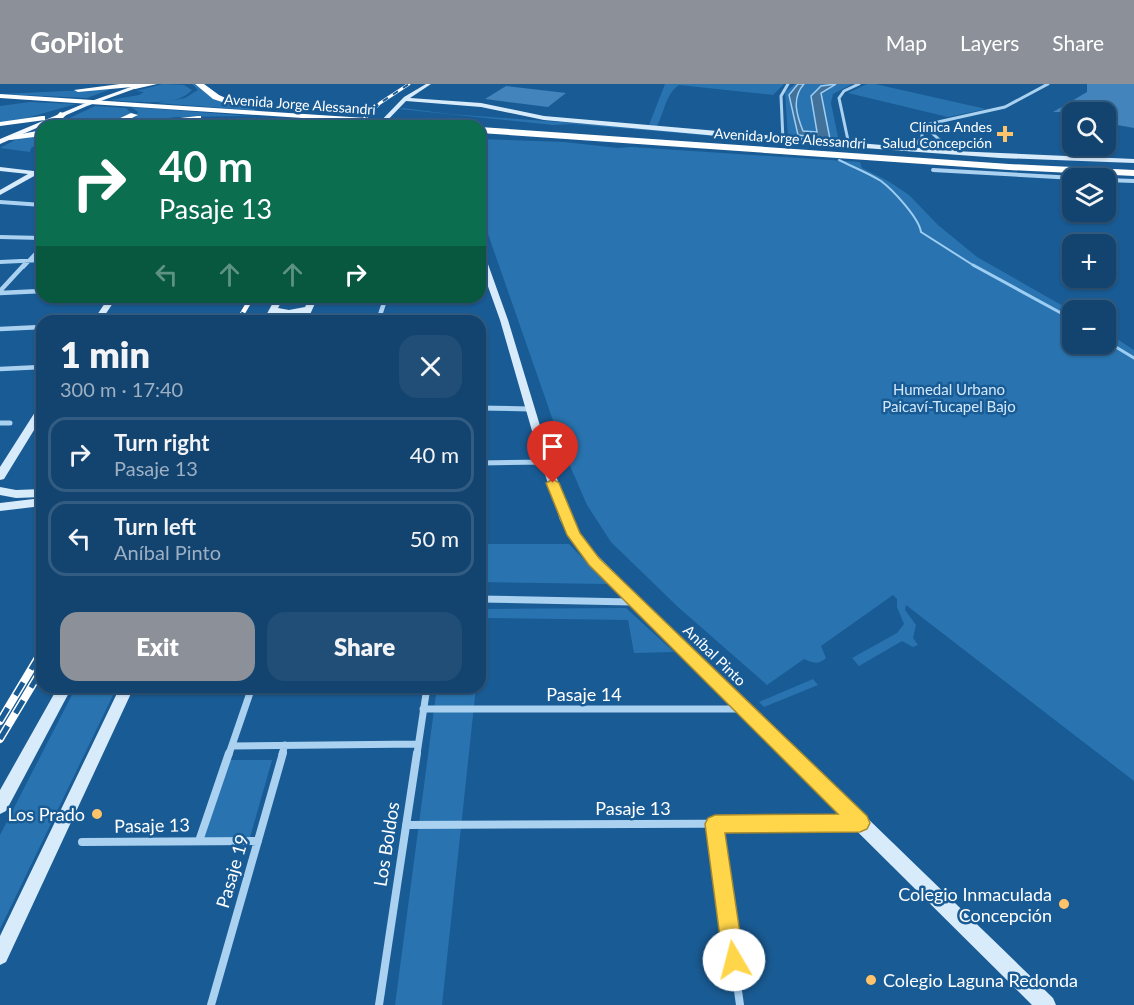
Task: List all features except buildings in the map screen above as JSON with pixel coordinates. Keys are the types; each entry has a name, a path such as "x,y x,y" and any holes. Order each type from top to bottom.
{"highway":[{"path":"0,96 153,84"},
{"path":"194,87 228,102 294,116"},
{"name":"Avenida Jorge Alessandri","path":"0,96 41,100 101,101 294,116"},
{"name":"Avenida Jorge Alessandri","path":"0,96 80,101"},
{"path":"140,104 184,97"},
{"path":"0,105 41,100"},
{"name":"Avenida Jorge Alessandri","path":"101,101 119,105 352,120"},
{"path":"119,105 130,109 134,115 126,120"},
{"path":"57,120 63,114"},
{"path":"167,120 294,116"},
{"path":"0,124 38,119"},
{"name":"Avenida Jorge Alessandri","path":"486,129 884,155 975,158 1134,171"},
{"name":"Avenida Jorge Alessandri","path":"486,129 1010,167 1134,171"},
{"path":"10,137 36,134"},
{"path":"884,155 909,147"},
{"path":"954,151 975,158"}],"main road":[{"path":"49,120 135,86 146,84"},
{"path":"0,134 38,119 101,101"},
{"path":"0,142 36,126"}],"street":[{"path":"385,120 398,106 413,99 429,84"},
{"path":"783,140 781,96 788,84"},
{"path":"849,145 839,98 844,91 859,84"},
{"path":"918,142 924,127 1005,107 1048,84"},
{"path":"413,99 489,106 537,117 783,140 954,151"},
{"path":"942,122 934,126 932,131 935,138 954,151"},
{"path":"909,147 918,142 945,145"},
{"path":"975,158 1134,161"},
{"path":"0,169 36,174"},
{"path":"933,170 1062,177"},
{"path":"0,193 36,175"},
{"path":"1116,180 1134,181"},
{"path":"0,202 36,205"},
{"path":"0,237 36,238"},
{"path":"0,292 36,253"},
{"path":"0,262 36,260"},
{"name":"Aníbal Pinto","path":"486,283 560,504 574,535 594,561 1046,1005"},
{"path":"0,292 36,291"},
{"path":"270,315 277,303"},
{"path":"306,315 311,303"},
{"path":"273,310 289,313 308,309"},
{"path":"0,329 36,327"},
{"path":"0,369 36,367"},
{"path":"486,408 530,409"},
{"path":"0,476 36,420"},
{"path":"0,423 10,423"},
{"path":"0,454 15,453"},
{"path":"486,463 546,462"},
{"path":"0,491 15,494 36,493"},
{"path":"0,507 36,503"},
{"path":"486,598 635,602"},
{"path":"0,806 62,693"},
{"path":"0,956 124,693"},
{"path":"199,841 250,693"},
{"name":"Los Boldos","path":"379,1005 426,693"},
{"name":"Pasaje 14","path":"423,709 744,709"},
{"path":"232,746 418,744"},
{"name":"Pasaje 19","path":"211,1005 285,745"},
{"name":"Pasaje 13","path":"406,825 860,823"},
{"path":"715,824 740,1005"},
{"name":"Pasaje 13","path":"82,842 258,841"}],"green space":[{"path":"163,84 184,85 192,90 185,96 165,101 110,100 139,95 144,92 136,91"},
{"path":"192,84 220,101 261,111 157,103 185,98 198,90"},
{"path":"665,84 784,84 773,95 679,85 668,98 657,126 649,125"},
{"path":"795,84 852,84 833,94 831,103 839,142 788,138 785,92"},
{"path":"867,84 986,109 948,117 848,93"},
{"path":"111,89 87,98 0,94"},
{"path":"30,102 76,104 0,123 0,106"},
{"path":"95,106 126,108 131,113 115,120 65,120"},
{"path":"131,107 251,116 128,120 136,117 138,112"},
{"path":"399,109 450,114 628,127 807,144 572,124 553,125"},
{"path":"36,135 36,145 31,148 30,152 0,148 19,138"},
{"name":"Humedal Urbano Paicaví-Tucapel Bajo","path":"486,139 564,142 618,148 632,147 860,162 862,168 909,195 938,225 977,257 1062,305 1062,354 1116,354 1116,338 1134,350 1134,781 906,605 905,610 916,625 913,638 918,645 913,647 902,641 859,666 852,658 897,633 904,624 897,607 897,599 893,595 821,646 826,658 815,663 804,659 767,685 678,607 611,542 587,505 564,452 488,234"},
{"path":"486,544 569,544 608,584 486,582"},
{"path":"626,608 674,652 634,653 628,620 486,618 486,609"},
{"path":"813,679 818,685 764,707 759,702"},
{"path":"73,693 114,693 0,929 0,835"},
{"path":"436,693 475,693 442,1005 395,1005"},
{"path":"230,760 272,760 249,841 203,841"}],"shaded area":[{"path":"798,84 804,84 796,101 803,131 817,132 811,96 821,86 836,84 821,93 830,139 798,135 789,95"}],"waterway":[{"path":"839,160 881,181 911,212 921,232 976,267"},
{"path":"973,265 1062,314"},
{"path":"1116,347 1134,358"}],"railway":[{"path":"363,120 380,103 409,84"},
{"path":"242,315 248,303"},
{"path":"0,721 36,661"},
{"path":"0,739 36,679"}],"place":[{"name":"Clínica Andes Salud Concepción","path":"1005,134"},
{"name":"Los Prado","path":"97,814"},
{"name":"Colegio Inmaculada Concepción","path":"1064,904"},
{"name":"Colegio Laguna Redonda","path":"871,980"}],"route":[{"path":"553,483 566,520 581,546 594,561 860,823 715,824 734,960"}]}
